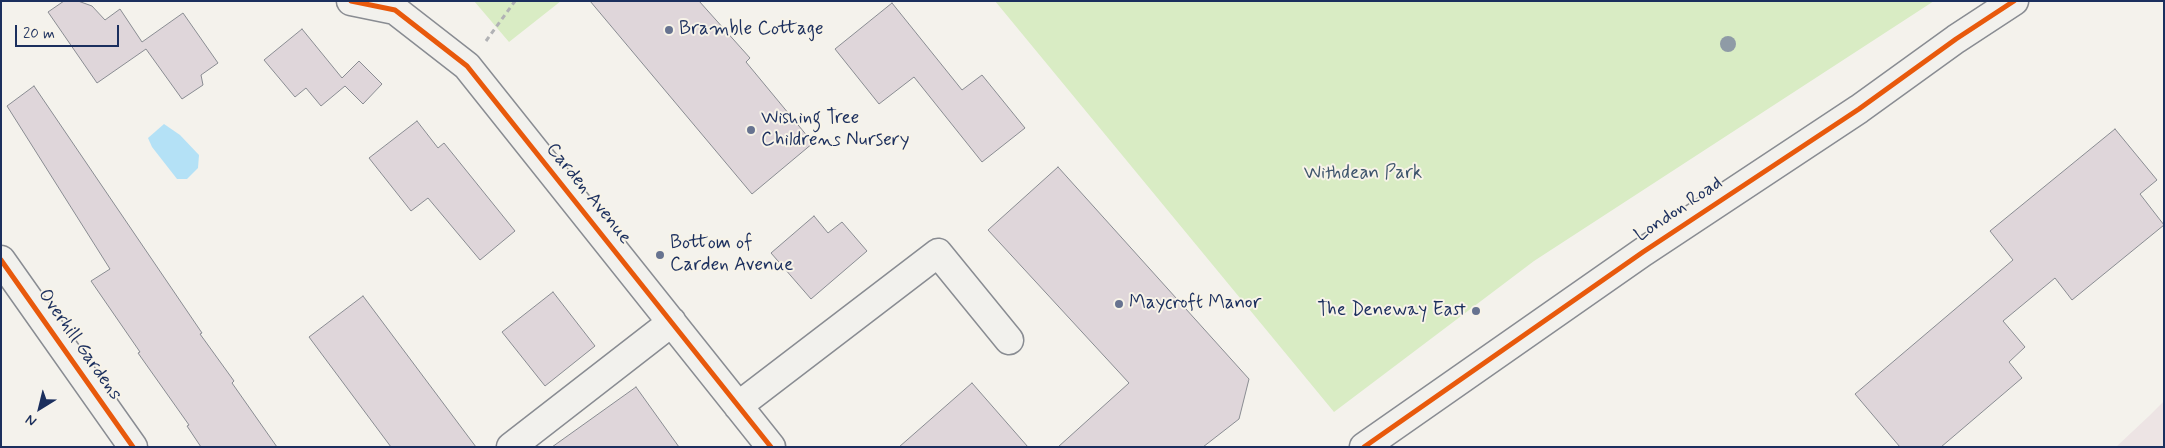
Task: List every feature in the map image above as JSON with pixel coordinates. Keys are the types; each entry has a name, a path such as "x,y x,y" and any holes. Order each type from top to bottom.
{"main road":[{"name":"Carden Avenue","path":"351,1 395,10 467,66 771,447"},
{"name":"London Road","path":"1364,447 1643,252 1860,109 1956,39 2014,1"},
{"path":"738,406 938,253 1008,340"},
{"name":"Overhill Gardens","path":"1,260 133,447"},
{"path":"511,447 672,322"}],"path":[{"path":"467,66 515,1"}],"shaded area":[{"path":"2164,401 2164,447 2116,447 2149,416"}],"green space":[{"path":"474,1 561,1 509,42"},
{"name":"Withdean Park","path":"995,1 1934,1 1534,261 1334,412"}],"water":[{"path":"164,124 180,135 199,155 198,168 187,179 177,179 152,147 148,138"}],"building":[{"path":"64,1 78,1 92,6 105,20 120,9 142,42 183,13 218,63 201,75 203,85 182,99 146,49 97,83 48,12"},
{"path":"590,1 699,1 750,58 746,62 813,143 752,194"},
{"path":"892,3 962,90 982,75 1025,128 982,162 914,77 879,104 835,49"},
{"path":"302,29 342,78 359,61 382,84 363,104 345,86 321,106 306,88 295,97 264,60"},
{"path":"34,86 202,333 200,334 234,381 232,383 277,447 201,447 187,426 189,425 138,353 140,352 91,281 110,269 7,106"},
{"path":"417,121 438,148 444,143 515,231 480,260 428,198 411,211 369,158"},
{"path":"2115,129 2157,180 2140,194 2164,225 2072,300 2055,278 2003,321 2025,347 2009,362 2022,378 1941,447 1900,447 1855,394 2013,260 1990,231"},
{"name":"Maycroft Manor","path":"1058,167 1249,379 1239,419 1203,447 1058,447 1129,383 988,230"},
{"path":"814,216 828,233 842,222 867,251 811,299 771,253"},
{"path":"553,292 595,346 545,386 502,332"},
{"path":"363,296 476,447 391,447 309,337"},
{"path":"972,383 1028,447 899,447"},
{"path":"636,387 679,447 552,447"}],"cycle path":[{"path":"351,1 395,10 467,66 771,447"},
{"path":"1364,447 1643,252 1859,109 1956,39 2014,1"},
{"path":"1,260 133,447"}],"place":[{"name":"Bramble Cottage","path":"669,30"},
{"name":"Wishing Tree Childrens Nursery","path":"751,130"},
{"name":"Bottom of Carden Avenue","path":"660,255"},
{"name":"Maycroft Manor","path":"1119,304"},
{"name":"The Deneway East","path":"1476,311"}]}
